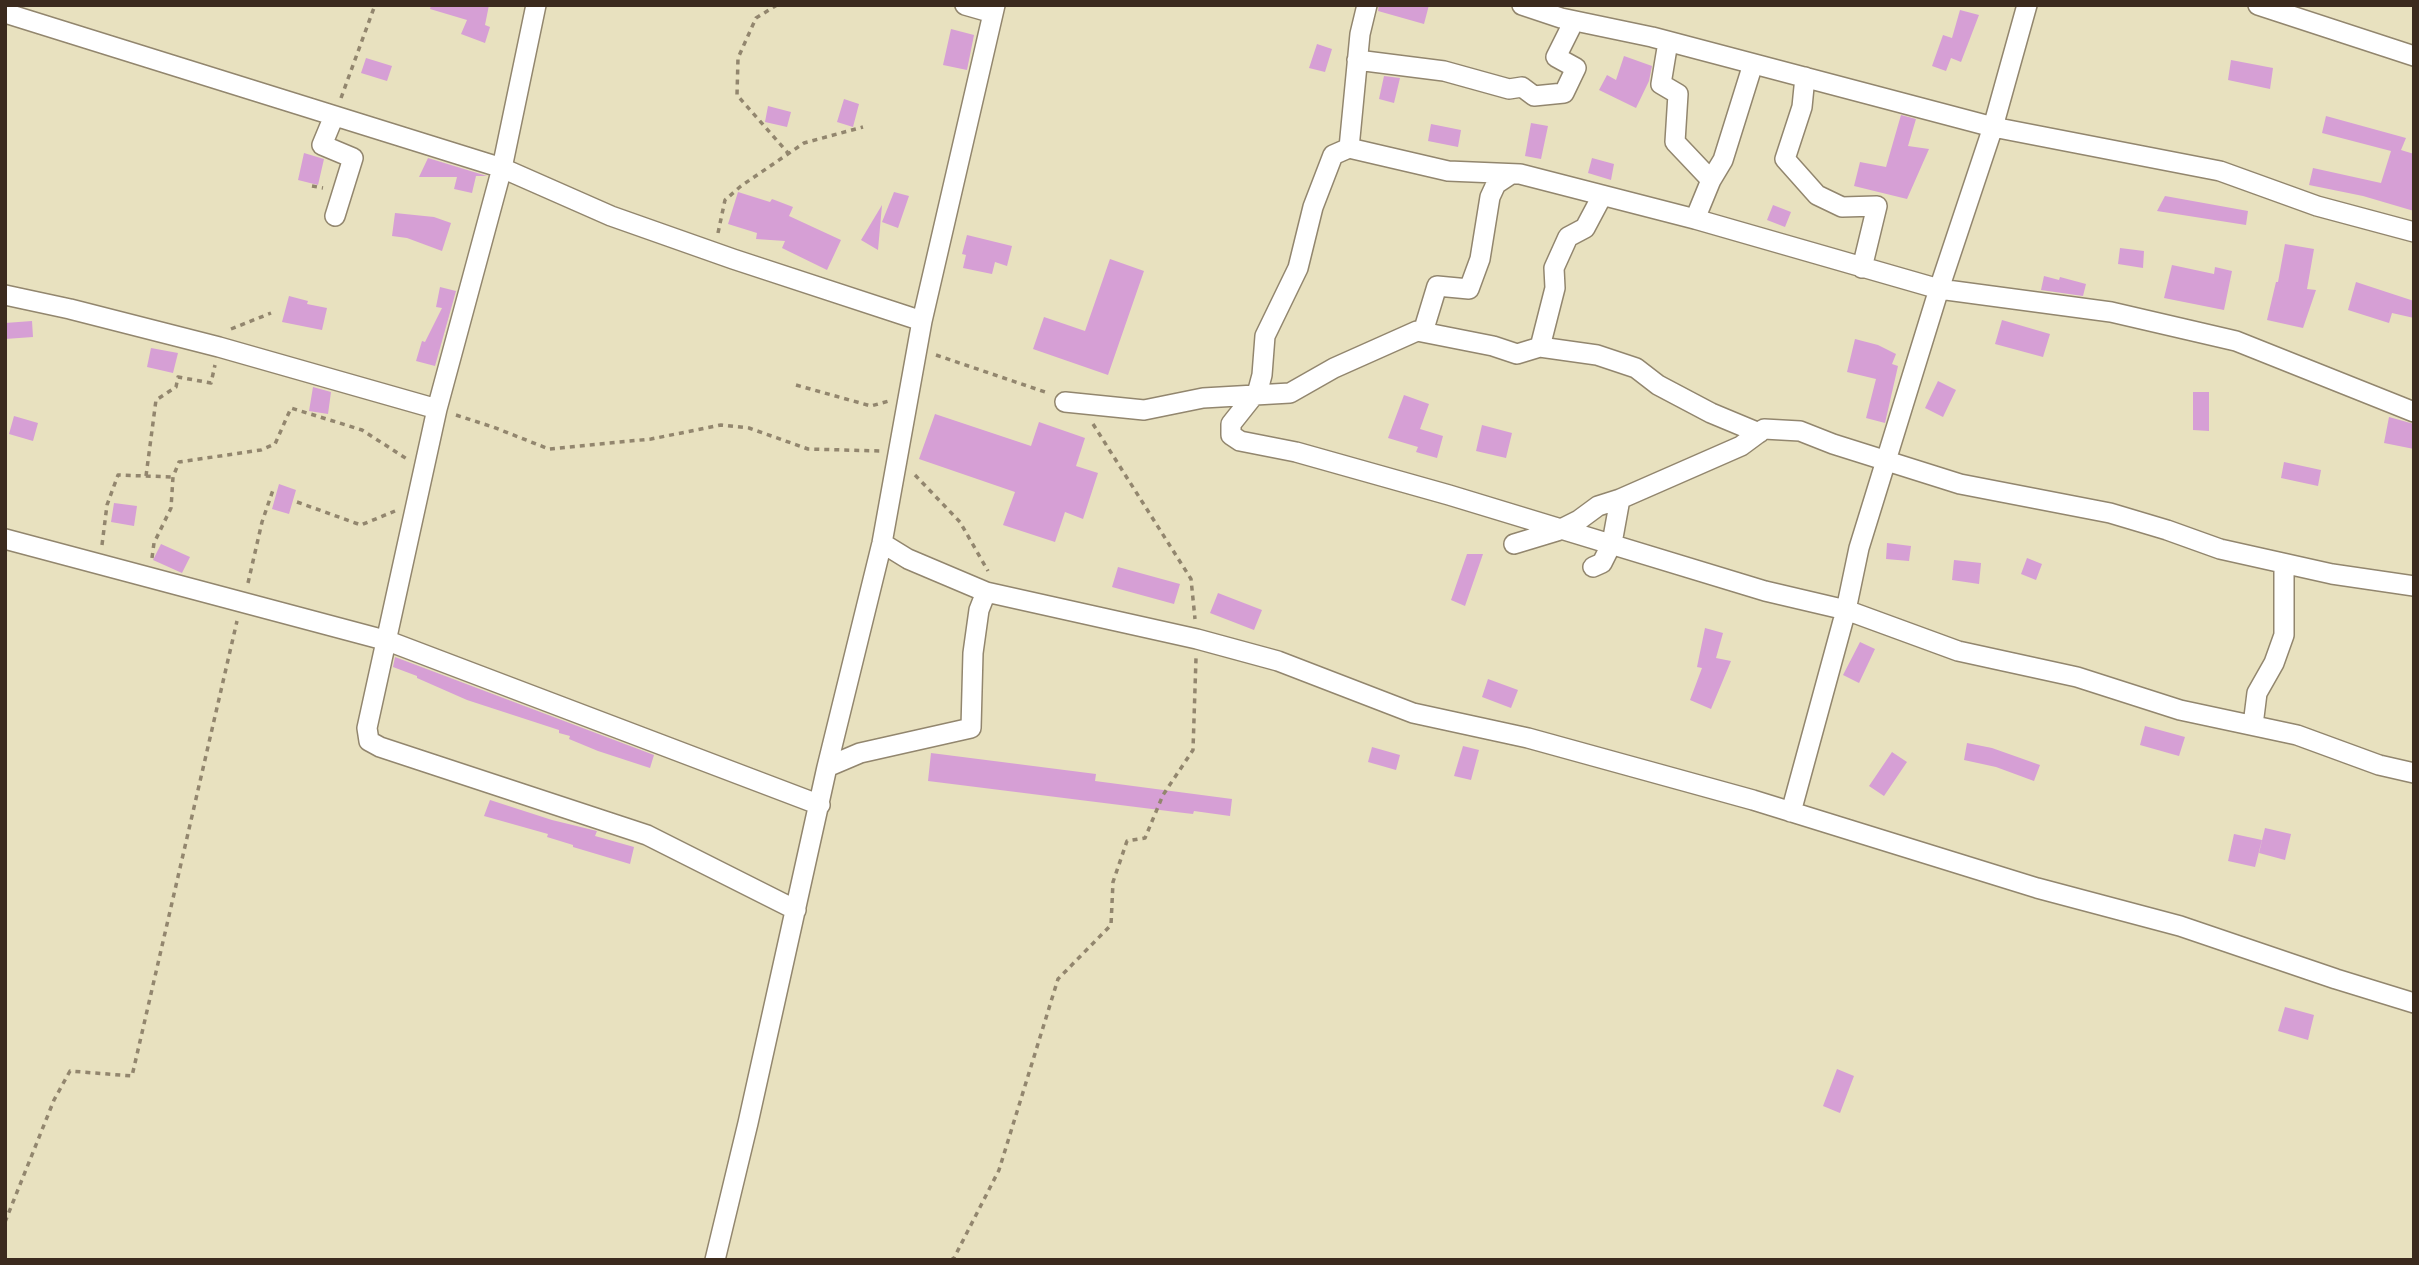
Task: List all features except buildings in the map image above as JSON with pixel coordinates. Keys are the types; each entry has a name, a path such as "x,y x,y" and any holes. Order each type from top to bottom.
{"street":[{"path":"536,5 502,168 437,409 367,728 369,741 380,747 647,835 796,909"},
{"path":"715,1260 827,767 882,543 922,321 994,9 965,5"},
{"path":"1349,148 1360,33 1367,5"},
{"path":"1522,5 1574,21 1668,41 1993,127 2220,171 2317,206 2414,232"},
{"path":"1791,812 1846,610 1859,548 1939,289 1993,127 2027,5"},
{"path":"2258,5 2414,56"},
{"path":"5,13 502,168 611,216 922,321"},
{"path":"1357,60 1444,71 1509,89 1522,88 1534,96 1564,93 1576,68 1556,57 1574,21"},
{"path":"1668,41 1661,85 1678,94 1675,142 1711,180"},
{"path":"1695,219 1711,180 1723,160 1753,64"},
{"path":"1805,77 1802,107 1785,159 1817,195 1842,207 1877,206 1862,268"},
{"path":"334,116 322,145 353,158 335,216"},
{"path":"2414,412 2236,341 2111,312 1939,289 1695,219 1520,174 1448,171 1349,148 1333,155 1313,207 1298,268 1265,336 1262,375 1255,394 1231,424 1231,435 1240,441 1296,453 1563,528 1765,591 1846,610 1958,651 2077,677 2180,710 2297,735 2379,765 2414,773"},
{"path":"1423,332 1437,286 1469,289 1480,259 1490,197 1496,184 1511,174"},
{"path":"1540,347 1555,288 1554,268 1568,237 1585,228 1602,196"},
{"path":"5,295 219,347 437,409"},
{"path":"1065,402 1144,410 1203,398 1290,393 1334,368 1417,331 1493,346 1517,355 1540,347 1597,355 1636,368 1658,385 1690,402 1759,433"},
{"path":"1514,544 1563,528 1598,506 1741,446 1764,429 1800,431 1960,484 2110,513 2220,549 2333,574 2414,586"},
{"path":"1593,567 1602,563 1612,543 1620,499"},
{"path":"5,539 387,640 820,805"},
{"path":"882,543 908,559 986,592 1197,639 1278,661 1413,713 1528,738 1791,812 2037,888 2180,926 2414,1003"},
{"path":"2253,725 2257,693 2274,663 2284,635 2284,564"},
{"path":"827,767 860,752 971,728 973,653 979,610 986,592"}],"path":[{"path":"334,116 375,5"},
{"path":"777,5 756,18 738,58 737,95 788,153"},
{"path":"714,252 725,200 741,186 804,143 863,127"},
{"path":"146,476 156,400 176,387 178,377 211,383 223,332 271,313"},
{"path":"922,321 937,357 1045,392 1065,402"},
{"path":"796,385 871,406 908,396"},
{"path":"149,577 155,543 171,508 173,477 179,462 261,450 275,444 291,408 362,430 425,468"},
{"path":"437,409 549,449 651,439 721,425 749,428 808,449 898,452 922,485 960,522 988,569 986,592"},
{"path":"951,1260 999,1170 1058,979 1111,925 1113,882 1127,841 1145,838 1163,794 1193,750 1197,639 1191,579 1093,423"},
{"path":"100,564 107,505 118,475 173,477"},
{"path":"5,1222 54,1100 71,1071 132,1076 242,602 262,522 274,487"},
{"path":"297,502 360,525 417,503"}]}
